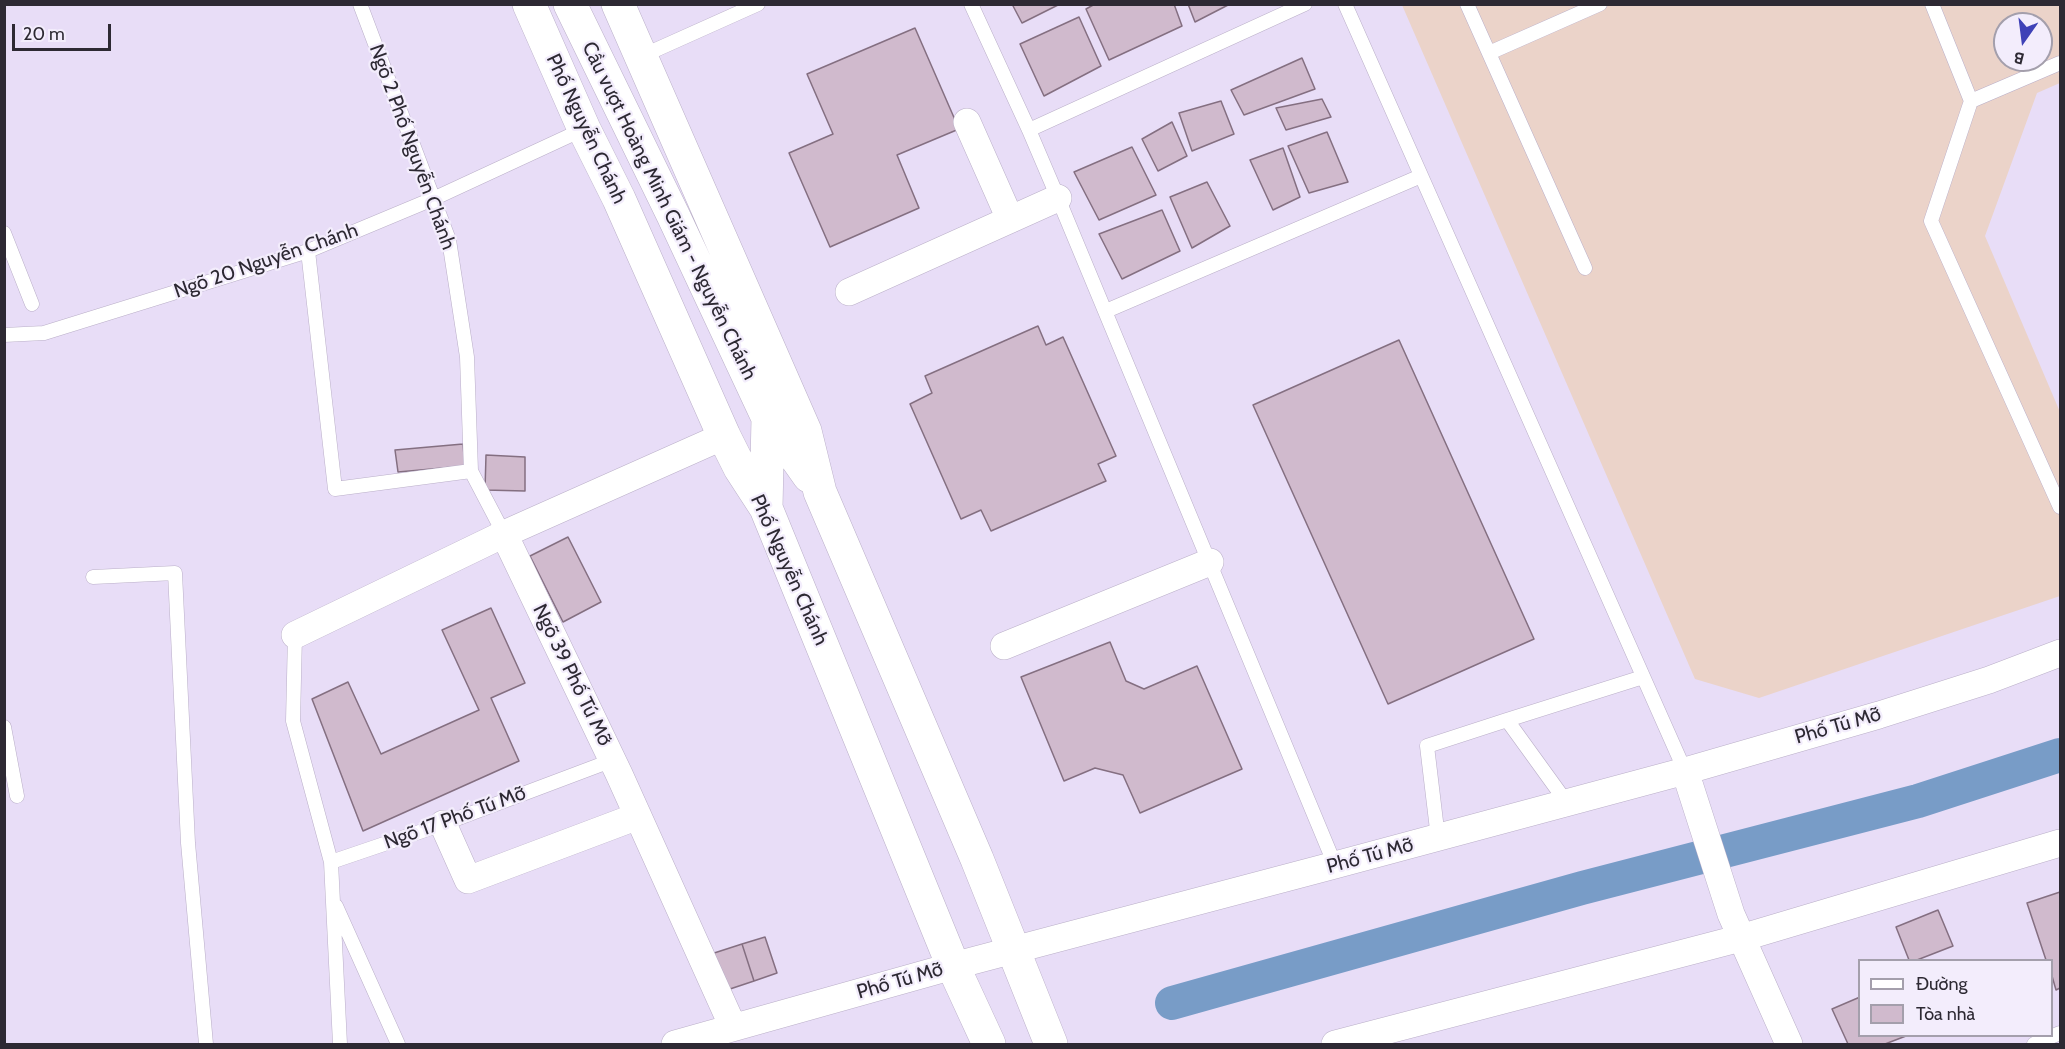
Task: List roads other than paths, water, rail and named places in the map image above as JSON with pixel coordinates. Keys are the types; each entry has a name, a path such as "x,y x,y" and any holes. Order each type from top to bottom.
{"street":[{"name":"Phố Nguyễn Chánh","path":"529,4 584,129 619,199 724,436 740,468 766,508 953,966 989,1044"},
{"name":"Cầu vượt Hoàng Minh Giám - Nguyễn Chánh","path":"570,4 673,215 768,418 820,492"},
{"path":"618,4 805,431 820,492 977,859 1051,1044"},
{"path":"967,122 1010,219"},
{"path":"849,292 1058,198"},
{"name":"Cầu vượt Hoàng Minh Giám - Nguyễn Chánh","path":"766,508 768,418"},
{"path":"295,636 504,534 724,436"},
{"name":"Ngõ 39 Phố Tú Mỡ","path":"504,534 613,760 734,1027"},
{"path":"1004,646 1210,562"},
{"name":"Phố Tú Mỡ","path":"675,1044 953,966 1335,866 1684,771 1890,711 1989,680 2061,653"},
{"path":"1684,771 1736,926 1789,1044"},
{"path":"443,824 468,880 638,816"},
{"path":"1335,1044 1736,926 2061,843"}],"lane":[{"name":"Ngõ 2 Phố Nguyễn Chánh","path":"360,4 449,240 467,357 471,471"},
{"path":"642,56 758,4"},
{"path":"971,4 1029,130 1106,311 1335,866"},
{"path":"1029,130 1305,4"},
{"path":"1346,4 1684,771"},
{"path":"1467,4 1585,268"},
{"path":"1489,53 1600,4"},
{"path":"1932,4 1971,100 1931,221 2061,507"},
{"path":"1971,100 2061,63"},
{"name":"Ngõ 20 Nguyễn Chánh","path":"4,335 44,333 308,251 435,198 584,129"},
{"path":"1106,311 1421,176"},
{"path":"4,233 32,304"},
{"path":"308,251 335,489 471,471 504,534"},
{"path":"93,577 176,573 188,843 206,1044"},
{"path":"295,636 293,720 332,862 340,1044"},
{"path":"1438,838 1427,746 1643,676"},
{"path":"1507,720 1567,802"},
{"path":"4,727 17,796"},
{"name":"Ngõ 17 Phố Tú Mỡ","path":"332,862 443,824 613,760"},
{"path":"333,898 398,1044"},
{"path":"2034,1044 2051,1037"}],"waterway":[{"path":"1172,1003 1582,888 1918,801 2060,755"}]}
